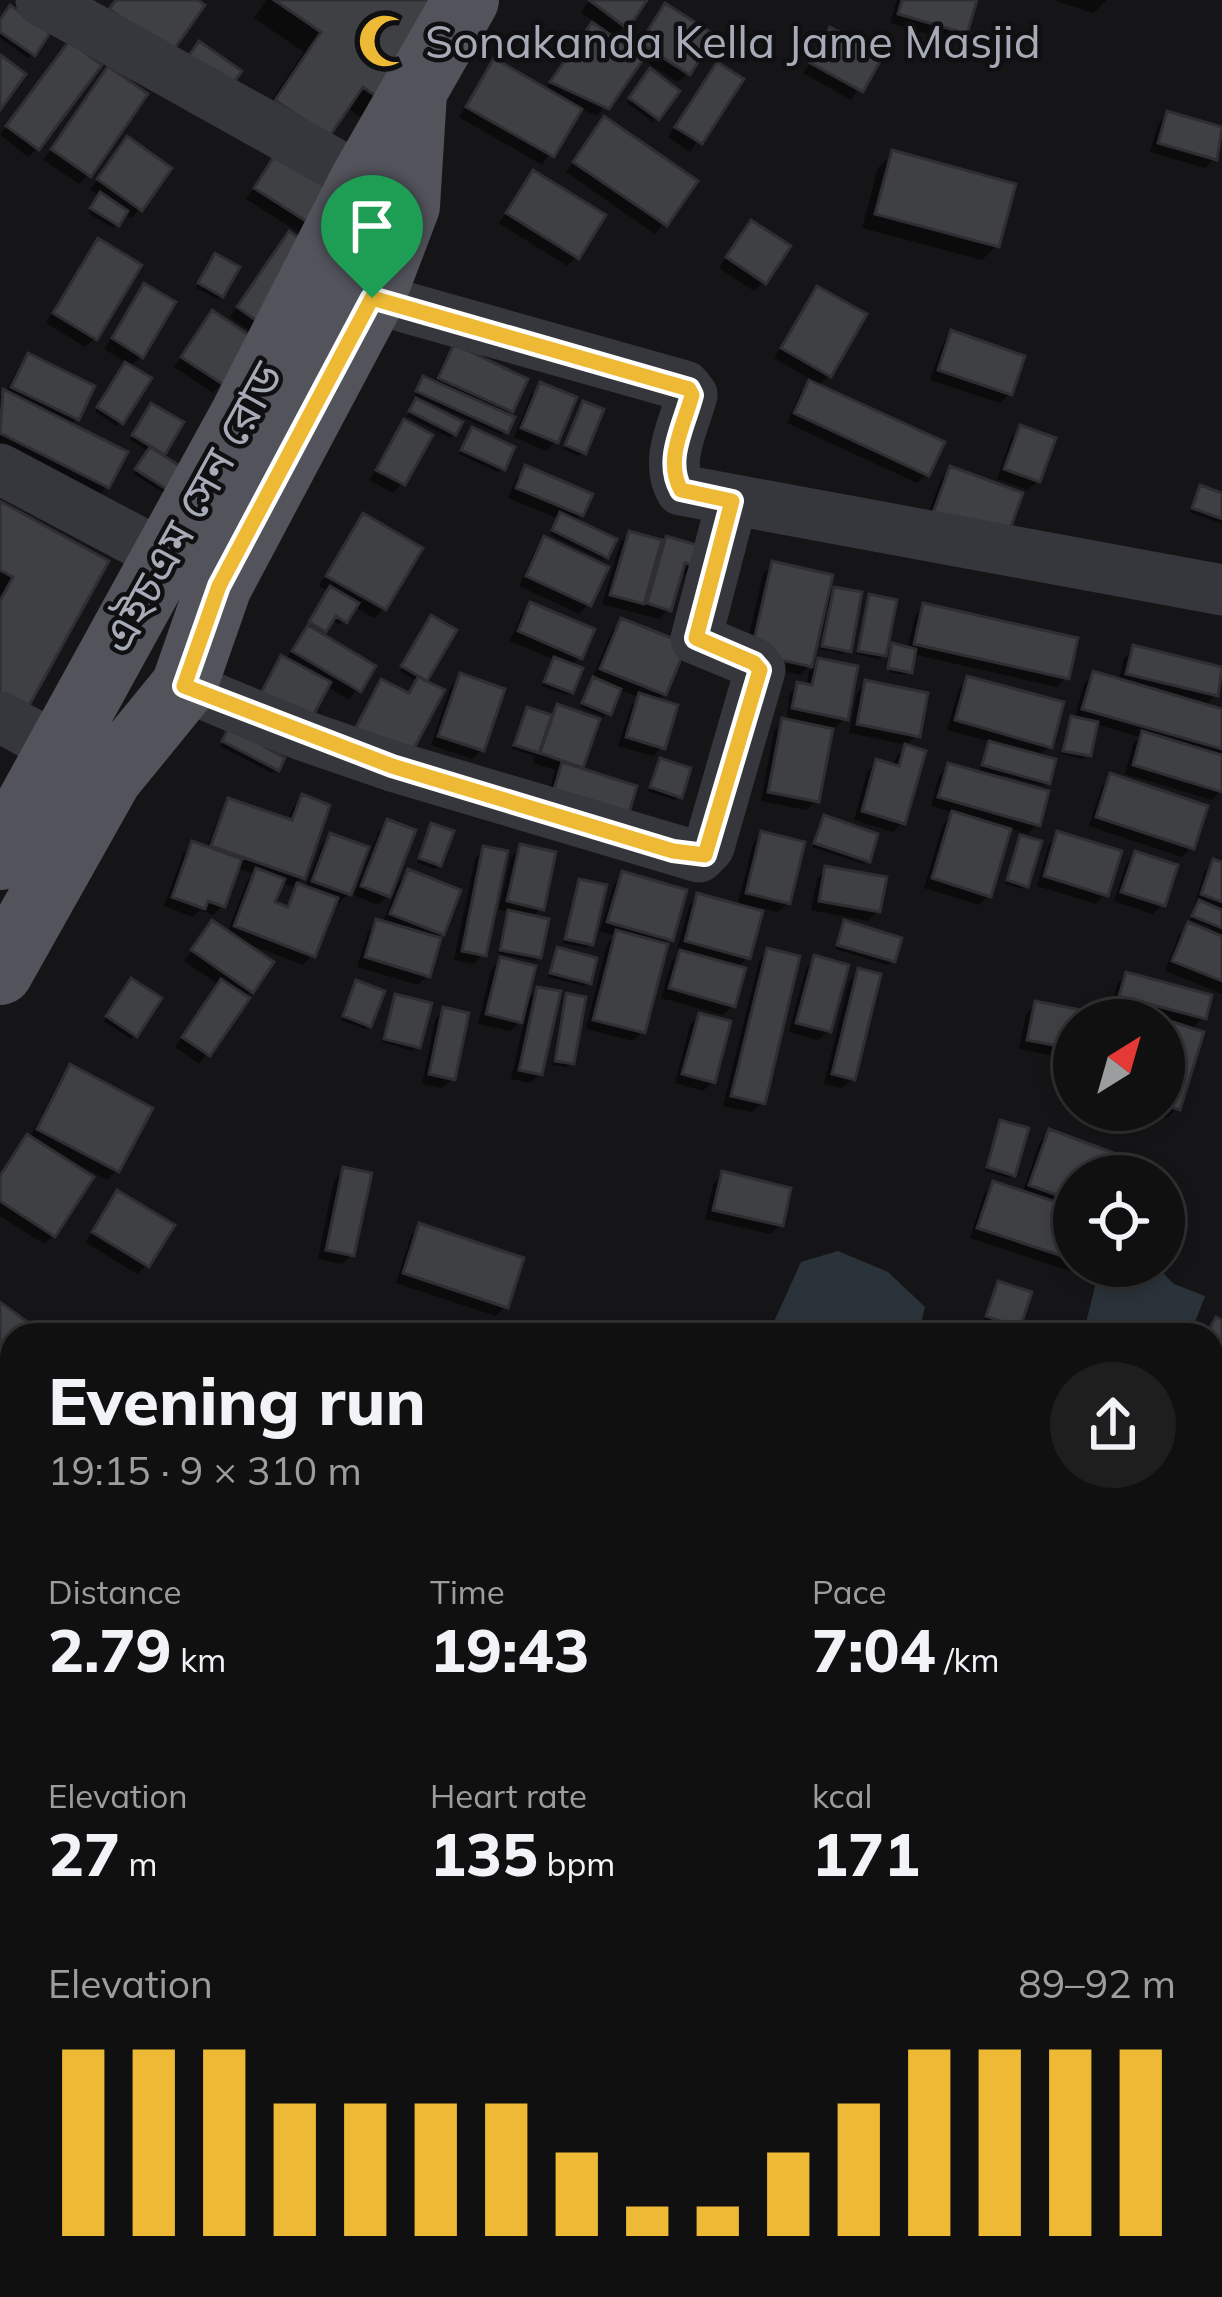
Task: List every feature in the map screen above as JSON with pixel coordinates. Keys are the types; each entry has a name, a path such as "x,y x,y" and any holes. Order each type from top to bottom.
{"main road":[{"name":"এইচএম সেন রোড","path":"0,857 166,557 363,180 466,0"},
{"name":"এইচএম সেন রোড","path":"0,972 109,778 184,686 219,586 372,298 407,206 413,93"}],"street":[{"path":"41,0 363,180"},
{"path":"372,298 685,386 692,395 673,476 681,490 1222,590"},
{"path":"0,469 166,557"},
{"path":"184,686 392,766 699,857 710,847 760,670 696,638 732,501"},
{"path":"0,718 57,748"}],"shaded area":[{"path":"838,1251 888,1272 925,1307 921,1323 773,1323 801,1262"},
{"path":"1095,1287 1182,1287 1205,1296 1195,1323 1086,1323"}],"building":[{"path":"116,0 198,0 205,5 172,52 109,9"},
{"path":"274,0 460,0 389,105 363,87 329,137 275,100 321,32"},
{"path":"589,0 647,0 628,29"},
{"path":"902,0 977,0 967,34 898,14"},
{"path":"665,3 715,35 690,75 640,43"},
{"path":"10,5 50,33 35,56 0,32 0,20"},
{"path":"592,22 644,58 609,109 550,82"},
{"path":"830,27 883,56 863,92 810,63"},
{"path":"69,41 102,65 39,150 6,126"},
{"path":"199,41 242,71 226,93 183,64"},
{"path":"0,56 26,74 0,110"},
{"path":"494,58 582,109 554,157 466,107"},
{"path":"717,62 744,79 702,144 675,127"},
{"path":"108,66 148,94 91,177 51,149"},
{"path":"650,68 680,91 659,120 629,98"},
{"path":"1167,111 1222,127 1217,160 1158,143"},
{"path":"604,116 698,181 667,226 573,162"},
{"path":"127,136 172,168 142,211 97,179"},
{"path":"280,147 353,193 326,234 254,188"},
{"path":"892,150 1016,184 999,247 875,214"},
{"path":"533,170 606,215 579,259 506,213"},
{"path":"100,192 128,211 119,226 90,208"},
{"path":"751,220 791,246 766,284 726,257"},
{"path":"289,231 325,255 271,331 237,307"},
{"path":"98,238 142,265 97,340 53,313"},
{"path":"215,253 240,267 223,297 198,283"},
{"path":"144,283 176,302 143,358 112,338"},
{"path":"817,286 867,314 831,377 781,348"},
{"path":"212,310 255,339 224,385 181,357"},
{"path":"951,330 1025,356 1012,395 938,370"},
{"path":"454,344 528,379 513,412 438,378"},
{"path":"28,353 95,386 79,420 11,387"},
{"path":"125,362 152,378 123,424 97,407"},
{"path":"423,376 515,417 508,433 416,391"},
{"path":"809,380 945,442 929,476 794,413"},
{"path":"540,382 577,397 558,443 521,428"},
{"path":"3,389 128,452 109,488 0,433"},
{"path":"416,398 463,422 456,435 409,411"},
{"path":"583,401 604,409 586,454 565,445"},
{"path":"151,403 184,422 165,455 132,435"},
{"path":"404,419 433,435 405,485 376,470"},
{"path":"1020,425 1056,438 1040,482 1004,469"},
{"path":"472,427 515,447 505,470 461,450"},
{"path":"150,447 197,477 182,499 135,469"},
{"path":"525,465 593,494 583,516 516,488"},
{"path":"950,466 1023,493 1006,540 933,513"},
{"path":"1200,485 1222,493 1222,519 1192,508"},
{"path":"0,501 109,561 21,720 0,708 0,601 13,577 0,570"},
{"path":"560,512 617,539 608,558 552,530"},
{"path":"363,513 423,548 386,610 326,576"},
{"path":"629,531 662,540 644,604 610,595"},
{"path":"544,536 609,567 591,606 526,576"},
{"path":"666,536 714,550 709,570 685,563 671,611 647,603"},
{"path":"772,561 833,575 812,667 751,653"},
{"path":"330,586 359,603 347,623 336,616 326,632 309,622"},
{"path":"834,587 862,592 851,652 822,646"},
{"path":"869,594 897,600 886,656 858,651"},
{"path":"530,602 595,629 582,659 518,631"},
{"path":"923,603 1078,638 1069,679 914,644"},
{"path":"431,615 457,630 427,681 401,666"},
{"path":"621,618 687,644 666,695 600,669"},
{"path":"308,625 376,666 361,692 292,651"},
{"path":"892,643 916,649 912,673 888,668"},
{"path":"1133,645 1222,667 1218,696 1126,674"},
{"path":"281,655 331,682 301,738 251,712"},
{"path":"554,657 583,668 573,693 544,682"},
{"path":"818,658 858,666 848,720 792,708 797,682 812,685"},
{"path":"1093,671 1222,709 1222,749 1082,709"},
{"path":"460,673 505,689 484,751 438,736"},
{"path":"967,676 1064,702 1052,748 955,720"},
{"path":"418,677 445,690 409,758 355,729 381,679 409,693"},
{"path":"593,677 621,689 611,715 582,703"},
{"path":"865,680 928,693 920,737 857,724"},
{"path":"639,693 678,705 665,749 626,737"},
{"path":"557,704 600,719 583,768 540,753"},
{"path":"527,707 552,715 539,753 514,745"},
{"path":"1071,716 1098,722 1091,756 1063,751"},
{"path":"234,717 265,747 285,758 279,771 222,741"},
{"path":"782,718 833,729 819,802 768,792"},
{"path":"1142,731 1222,755 1222,792 1133,765"},
{"path":"989,741 1056,759 1050,784 982,765"},
{"path":"905,744 926,751 905,824 862,811 876,759 899,766"},
{"path":"660,758 691,768 682,798 650,787"},
{"path":"562,762 637,786 628,816 553,793"},
{"path":"948,763 1049,791 1040,826 938,797"},
{"path":"1110,773 1208,806 1194,849 1096,817"},
{"path":"302,794 330,805 305,879 211,846 228,798 292,820"},
{"path":"952,811 1011,829 991,897 932,878"},
{"path":"824,815 878,834 870,862 814,843"},
{"path":"387,819 416,830 390,897 361,886"},
{"path":"431,823 454,831 441,866 419,858"},
{"path":"761,831 805,842 790,904 746,893"},
{"path":"1057,831 1122,851 1108,896 1044,876"},
{"path":"330,833 369,847 351,895 312,881"},
{"path":"1020,835 1042,841 1028,887 1007,880"},
{"path":"192,841 242,859 225,907 208,901 205,909 172,897"},
{"path":"520,844 556,852 544,910 507,901"},
{"path":"483,846 508,851 486,956 462,951"},
{"path":"1135,851 1178,865 1165,906 1121,892"},
{"path":"1213,859 1222,862 1222,902 1201,894"},
{"path":"825,866 887,877 880,912 819,901"},
{"path":"256,868 285,879 275,902 288,907 297,883 338,898 315,957 234,926"},
{"path":"408,869 461,890 444,935 390,914"},
{"path":"622,871 687,890 673,941 607,922"},
{"path":"579,879 607,885 593,945 565,939"},
{"path":"697,893 763,911 750,959 685,941"},
{"path":"1199,900 1222,910 1222,928 1192,916"},
{"path":"508,910 549,919 541,958 500,950"},
{"path":"376,919 441,938 430,977 365,957"},
{"path":"212,920 274,962 253,993 191,950"},
{"path":"844,920 902,938 895,962 837,945"},
{"path":"1188,922 1222,936 1222,981 1172,961"},
{"path":"616,930 668,944 645,1033 593,1020"},
{"path":"557,947 597,958 591,984 550,973"},
{"path":"767,948 800,956 765,1104 731,1096"},
{"path":"680,950 746,968 735,1007 669,988"},
{"path":"814,955 849,965 831,1032 796,1023"},
{"path":"500,957 536,966 522,1023 486,1014"},
{"path":"858,968 881,974 855,1080 832,1074"},
{"path":"1126,972 1212,995 1206,1019 1185,1013 1185,999 1119,996"},
{"path":"131,978 162,998 137,1037 106,1016"},
{"path":"221,979 250,998 210,1056 182,1037"},
{"path":"356,980 385,991 371,1027 343,1016"},
{"path":"537,987 561,991 542,1075 519,1070"},
{"path":"566,993 586,997 574,1064 555,1061"},
{"path":"395,994 432,1003 420,1048 384,1039"},
{"path":"1035,1001 1053,1005 1053,1045 1027,1040"},
{"path":"443,1007 469,1013 455,1080 429,1074"},
{"path":"699,1013 731,1021 715,1083 682,1074"},
{"path":"1185,1026 1204,1032 1185,1094"},
{"path":"70,1064 153,1108 119,1172 37,1129"},
{"path":"1000,1120 1029,1128 1015,1176 987,1167"},
{"path":"1049,1129 1119,1155 1053,1155 1053,1194 1029,1185"},
{"path":"27,1134 94,1177 55,1237 0,1201 0,1176"},
{"path":"343,1167 372,1173 354,1256 326,1250"},
{"path":"722,1171 791,1188 783,1226 713,1210"},
{"path":"993,1181 1053,1201 1053,1253 977,1228"},
{"path":"117,1190 175,1225 149,1267 92,1232"},
{"path":"419,1223 524,1258 508,1308 403,1273"},
{"path":"998,1281 1032,1292 1022,1323 986,1316"},
{"path":"0,1302 29,1323 0,1323"}],"place":[{"name":"Sonakanda Kella Jame Masjid","path":"385,41"}],"route":[{"path":"372,298 689,389 692,395 673,476 681,490 732,501 696,638 760,670 705,855 673,851 392,766 184,686 219,586 372,298"}]}
